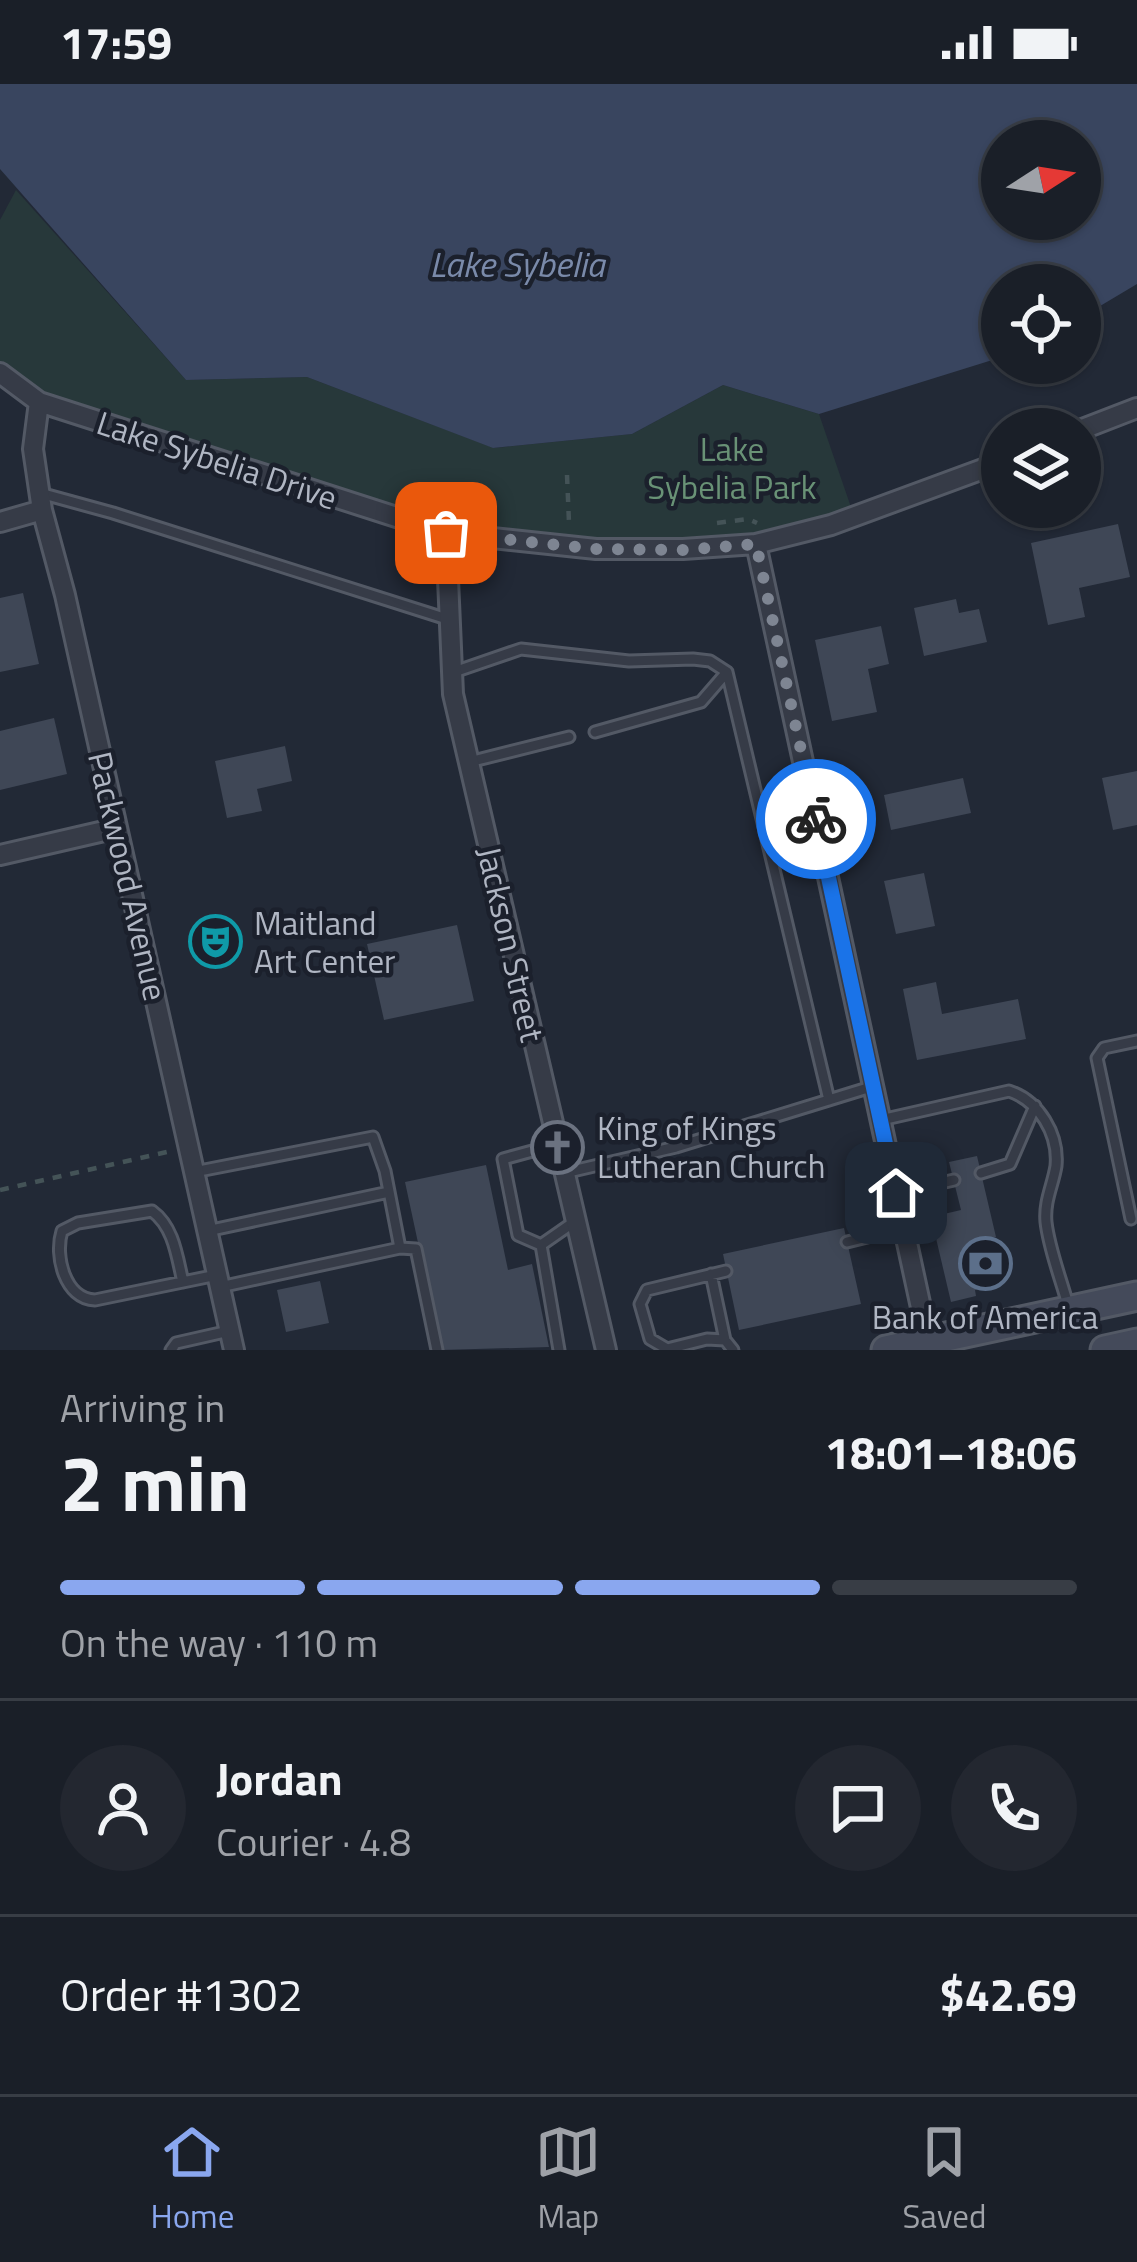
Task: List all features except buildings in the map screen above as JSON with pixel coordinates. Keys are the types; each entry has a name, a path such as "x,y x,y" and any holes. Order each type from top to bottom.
{"main road":[{"path":"886,1350 1137,1296"},
{"path":"1105,1350 1137,1343"}],"street":[{"name":"Lake Sybelia Drive","path":"0,373 39,402 446,533 596,549 682,550 842,520 981,470"},
{"name":"Packwood Avenue","path":"39,402 33,449 41,501 231,1341"},
{"path":"1101,422 1137,407"},
{"path":"0,522 41,501"},
{"name":"Jackson Street","path":"446,533 452,673 469,762 606,1350"},
{"path":"762,536 928,1340"},
{"path":"0,854 117,828"}],"lane":[{"path":"41,501 112,513 447,620"},
{"path":"452,673 521,649 629,661 693,659 710,661 727,672 830,1100"},
{"path":"595,732 700,701 727,672"},
{"path":"469,762 569,737"},
{"path":"1131,1219 1097,1058 1104,1048 1137,1041"},
{"path":"565,1173 676,1147 873,1086"},
{"path":"881,1120 1009,1091 1025,1096 1035,1106 1051,1133 1056,1163 1046,1223 1069,1311"},
{"path":"981,1173 1010,1164 1035,1106"},
{"path":"194,1172 373,1137 400,1248"},
{"path":"541,1245 518,1235 503,1159 557,1144"},
{"path":"896,1193 954,1180"},
{"path":"207,1231 389,1192"},
{"path":"183,1282 172,1237 161,1216 152,1211 77,1223 62,1231 58,1241 68,1286 84,1300 400,1248 416,1250 437,1350"},
{"path":"541,1245 575,1221"},
{"path":"847,1241 904,1228"},
{"path":"541,1245 559,1350"},
{"path":"725,1340 706,1339 667,1349 650,1339 640,1304 647,1290 726,1271"},
{"path":"711,1274 725,1340 733,1350"},
{"path":"171,1350 176,1343 231,1341"}],"path":[{"path":"567,475 569,528"},
{"path":"710,527 725,519 748,519 762,536"},
{"path":"0,1190 188,1147"}],"green space":[{"name":"Lake Sybelia Park","path":"16,190 186,380 307,377 494,448 632,434 723,385 819,414 854,516 683,549 446,533 39,402 0,365 0,220"}],"water":[{"name":"Lake Sybelia","path":"0,84 1137,84 1137,284 1101,305 1101,264 981,264 981,364 819,414 723,385 632,434 493,448 307,377 186,380 0,169"}],"way so far":[{"path":"446,533 596,549 682,550 756,544 816,819"}],"place":[{"name":"Maitland Art Center","path":"215,942"},
{"name":"King of Kings Lutheran Church","path":"558,1147"},
{"name":"Bank of America","path":"985,1263"}],"route":[{"path":"816,819 896,1193"}]}
